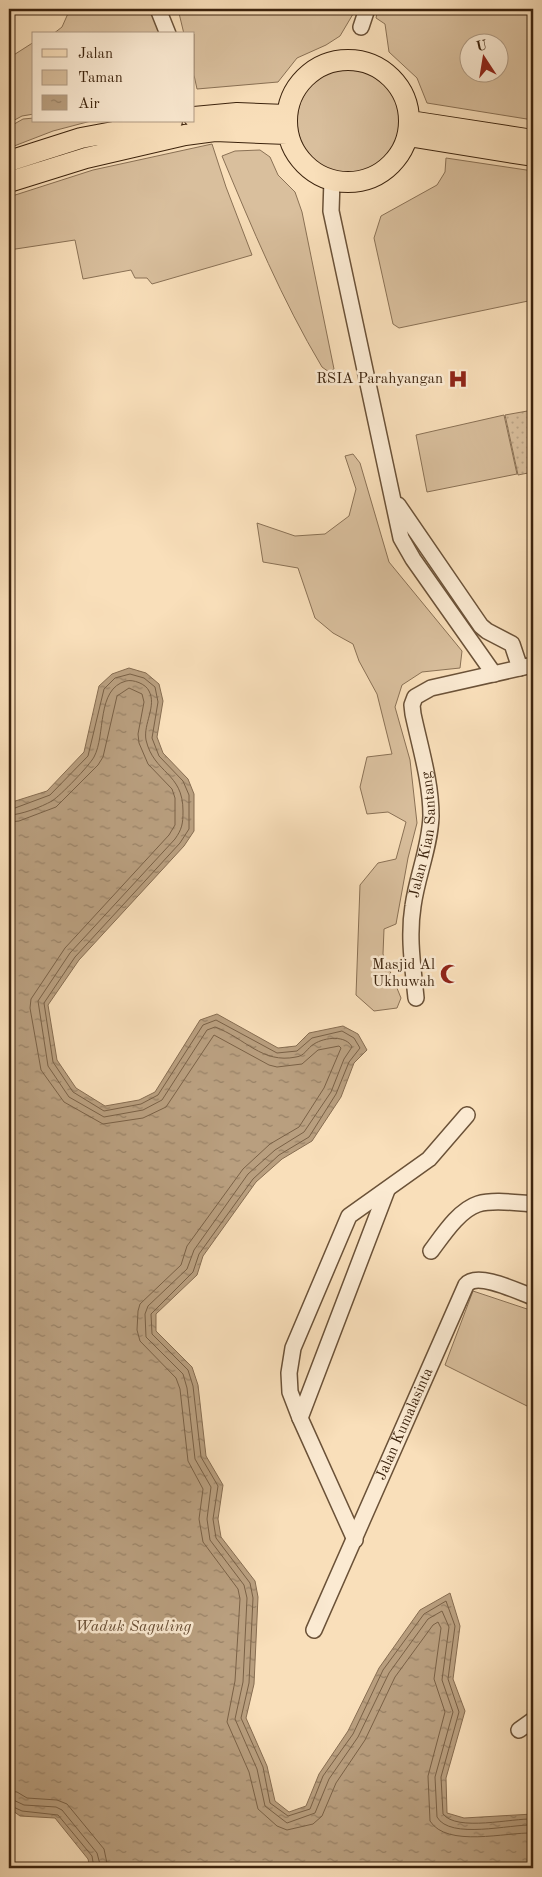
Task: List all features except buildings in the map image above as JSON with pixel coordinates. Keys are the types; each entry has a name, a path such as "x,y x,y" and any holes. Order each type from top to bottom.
{"main road":[{"path":"338,60 358,60 380,68 396,82 407,102 409,129 397,157 384,170 368,178 350,182 332,180 311,170 295,154 287,125 291,96 302,79 325,64 338,60"},
{"path":"197,119 237,113 287,125"},
{"path":"9,161 81,138 167,122"},
{"path":"9,182 86,158 185,135 195,122"},
{"path":"409,129 533,140"},
{"path":"409,129 533,156"}],"street":[{"path":"158,9 167,32"},
{"path":"362,27 367,9"},
{"path":"332,180 331,211 395,513 405,546 494,674"},
{"path":"393,500 410,524 419,532 482,626 487,631 512,644 527,666"},
{"name":"Jalan Kian Santang","path":"416,998 410,927 413,904 429,841 431,814 428,786 412,705 414,697 422,691 527,666"},
{"path":"355,1540 290,1392 289,1373 293,1348 350,1216 429,1159 466,1115"},
{"path":"300,1418 387,1190"},
{"path":"431,1251 448,1230 471,1207 480,1204 533,1204"},
{"name":"Jalan Kumalasinta","path":"314,1630 466,1285 469,1281 480,1279 533,1297"},
{"path":"520,1730 533,1720"}],"green space":[{"path":"70,9 152,9 161,32 56,32 62,27"},
{"path":"178,9 356,9 340,36 326,45 297,58 278,82 197,89 195,80 195,32 184,32"},
{"path":"378,9 533,9 533,120 427,103 417,78 389,52 385,24 376,18"},
{"path":"32,43 32,114 22,116 9,123 9,58"},
{"path":"349,69 369,73 386,84 397,101 401,121 397,141 386,158 369,169 349,173 329,169 312,158 301,141 297,121 301,101 312,84 329,73"},
{"path":"32,118 32,122 87,122 53,131 9,148 9,127 23,119"},
{"path":"212,144 252,255 152,284 147,278 135,278 131,270 83,279 75,240 9,250 9,197 93,170"},
{"path":"260,150 270,157 278,175 295,192 302,212 334,369 329,372 322,367 307,342 281,290 256,237 222,156 235,151"},
{"path":"446,158 533,171 533,300 399,328 393,324 374,238 381,216 437,185 445,172"},
{"path":"533,410 533,472 518,475 505,415"},
{"path":"504,415 517,474 427,492 416,435"},
{"path":"353,454 360,463 389,562 462,651 460,668 422,672 402,685 395,707 410,760 417,823 408,858 396,924 384,929 383,954 401,998 397,1008 374,1011 356,995 360,885 378,863 396,859 406,822 388,812 367,814 360,787 367,757 392,754 377,694 359,661 353,644 333,633 315,618 298,568 263,562 257,523 295,536 325,534 349,516 356,489 345,456"},
{"path":"473,1291 533,1311 533,1409 445,1365"}],"water":[{"name":"Waduk Saguling","path":"129,668 146,673 159,684 163,701 157,737 163,753 188,779 194,794 194,831 184,846 79,960 48,1005 57,1060 76,1088 105,1106 139,1100 155,1092 200,1020 217,1014 278,1048 296,1046 309,1033 343,1026 358,1034 367,1050 354,1063 341,1097 312,1141 282,1159 256,1182 203,1256 197,1275 156,1314 156,1331 192,1367 198,1385 206,1456 223,1485 218,1519 221,1537 255,1581 258,1597 254,1684 246,1718 267,1766 275,1801 289,1812 306,1806 319,1774 348,1731 379,1668 420,1610 450,1593 460,1626 453,1679 465,1711 446,1778 447,1813 464,1818 533,1814 533,1868 90,1868 88,1859 55,1818 20,1816 9,1808 9,803 47,791 84,752 99,686 112,674"}],"place":[{"name":"RSIA Parahyangan","path":"458,379"},
{"name":"Masjid Al Ukhuwah","path":"450,974"}]}
